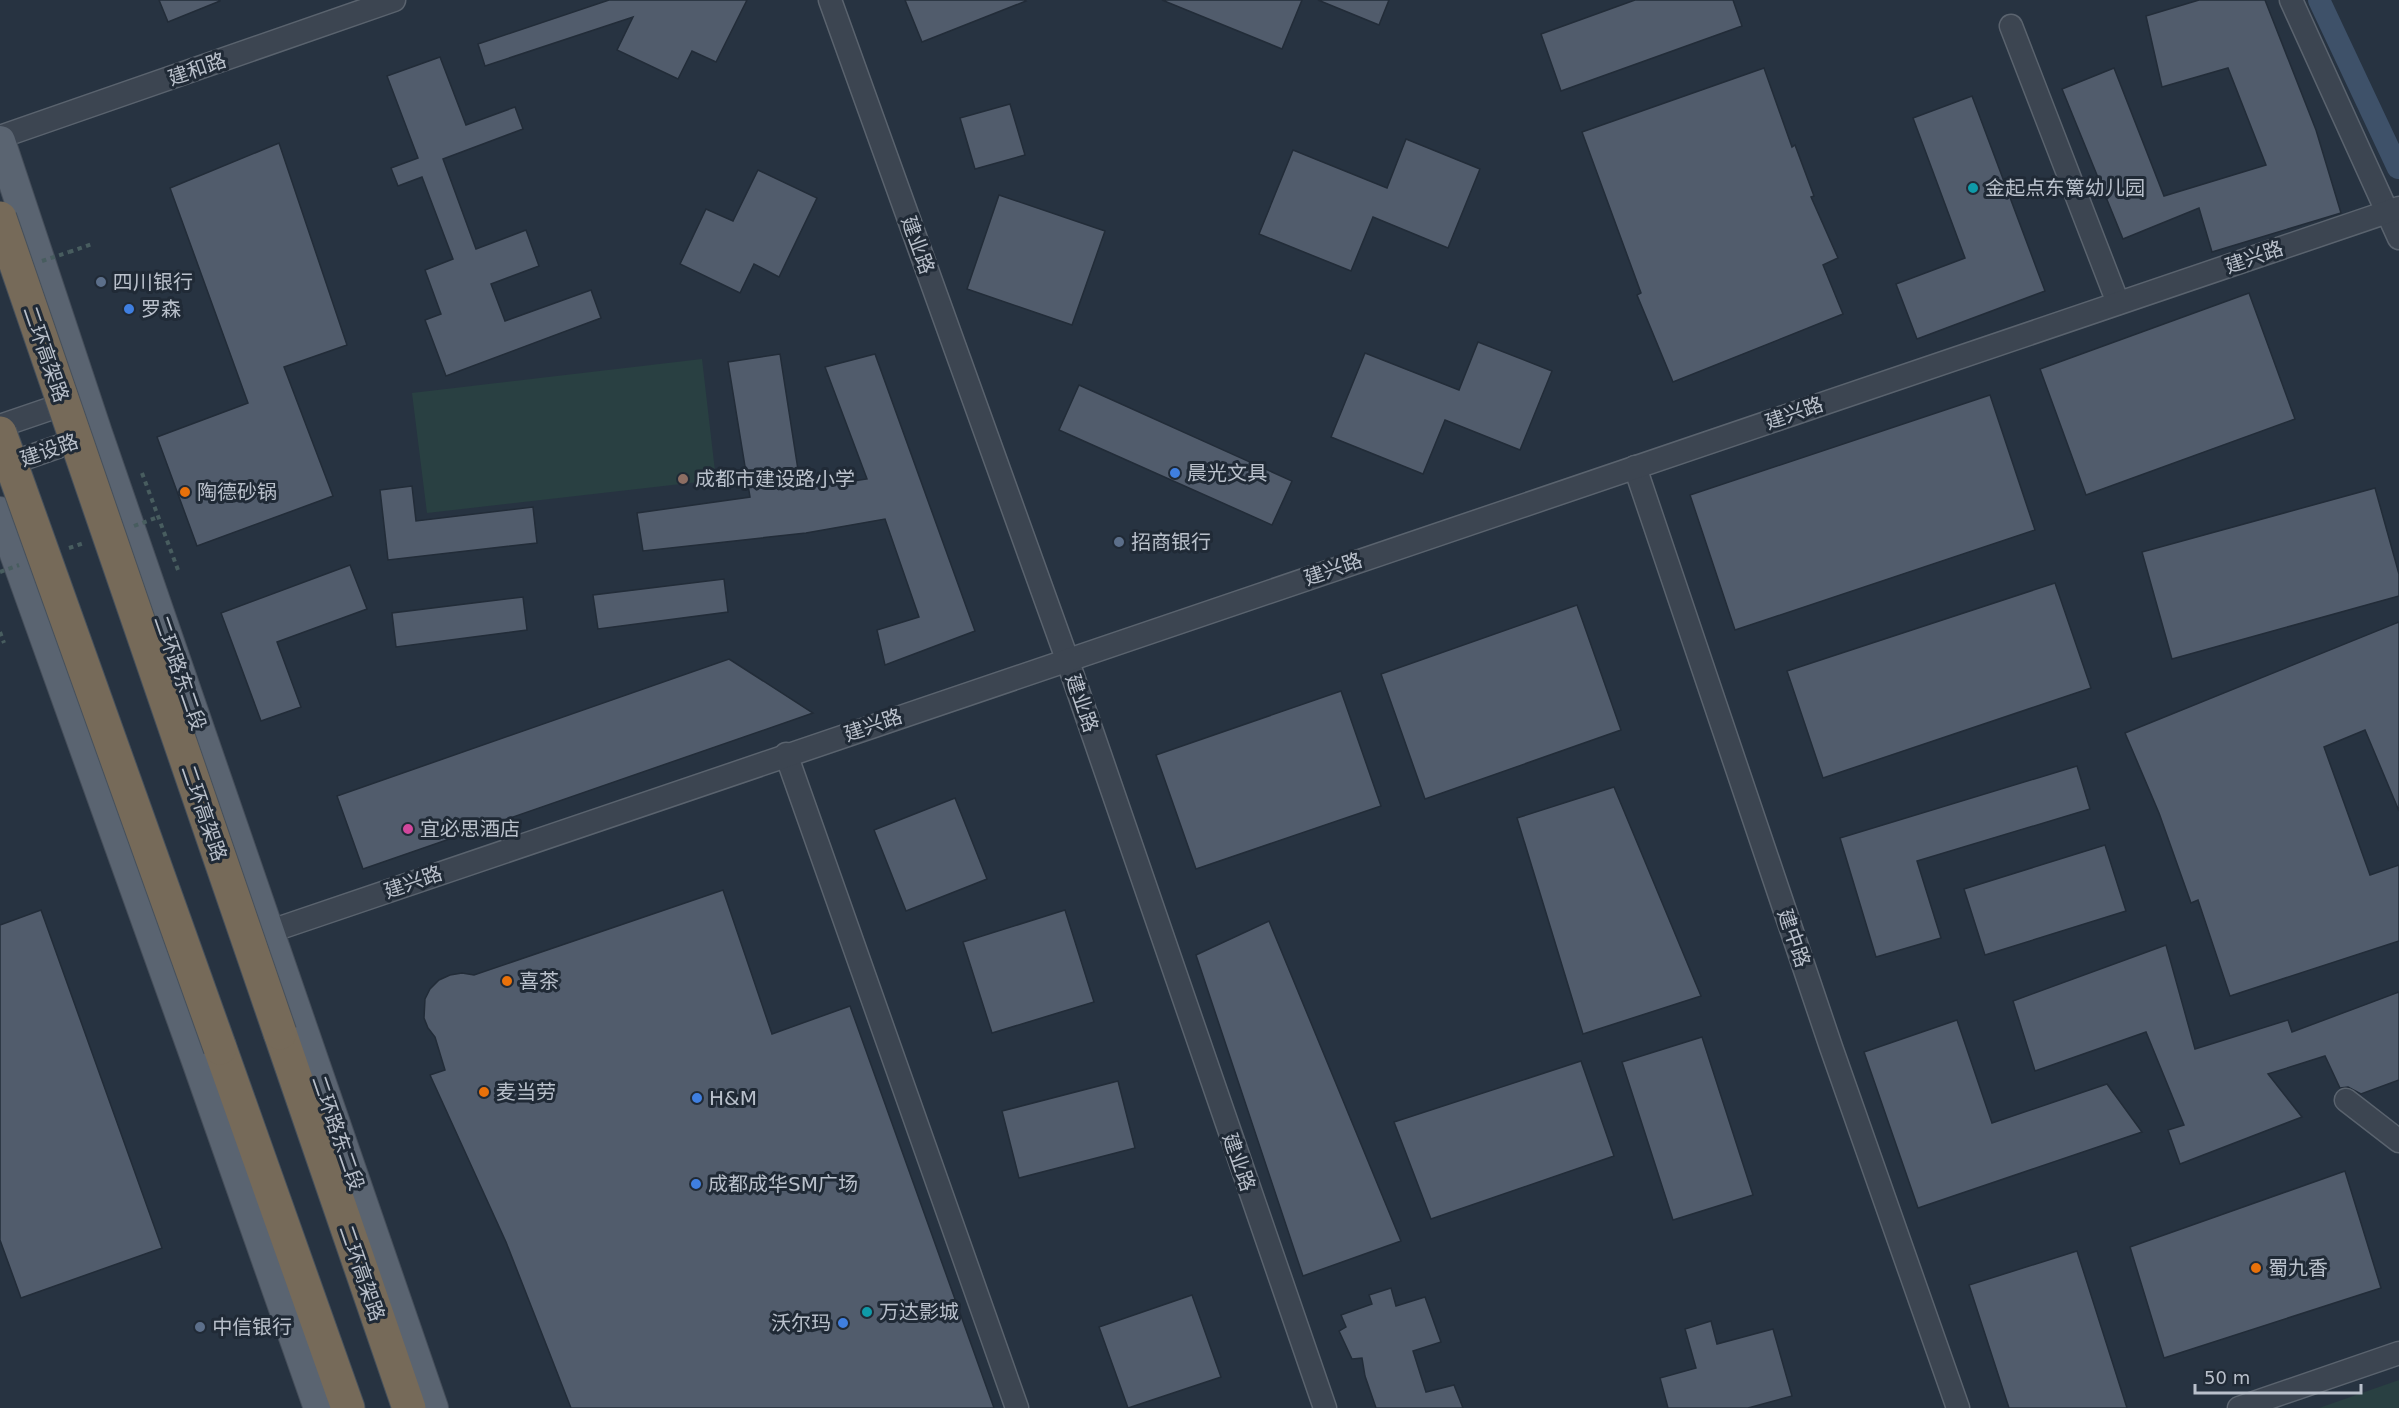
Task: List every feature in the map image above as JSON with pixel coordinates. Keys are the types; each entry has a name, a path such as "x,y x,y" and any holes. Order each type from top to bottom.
{"highway":[{"name":"二环高架路","path":"0,218 409,1408"},
{"path":"0,433 348,1408"}],"main road":[{"name":"二环路东二段","path":"0,139 97,433 434,1408"},
{"path":"0,512 198,1061 319,1408"}],"street":[{"name":"建和路","path":"0,139 394,0"},
{"name":"建业路","path":"830,0 1067,659 1325,1408"},
{"path":"2291,0 2393,210 2399,238"},
{"path":"2011,26 2118,303"},
{"name":"建兴路","path":"268,932 786,754 2393,210"},
{"name":"建设路","path":"0,426 86,397"},
{"name":"建设路","path":"0,467 97,433"},
{"name":"建中路","path":"1635,467 1831,1047 1958,1408"},
{"path":"786,754 1017,1408"},
{"path":"2346,1100 2399,1141"},
{"path":"2239,1408 2399,1353"}],"path":[{"path":"69,252 92,244"},
{"path":"142,473 178,570"},
{"path":"124,529 158,518"},
{"path":"68,549 90,541"},
{"path":"0,572 23,564"},
{"path":"0,632 4,642"}],"green space":[{"path":"702,359 716,480 427,513 412,393"},
{"path":"2399,1380 2399,1408 2319,1408"}],"building":[{"path":"159,0 220,0 220,1 168,22"},
{"path":"609,0 747,0 716,62 692,51 678,79 617,50 633,17 485,66 478,44"},
{"path":"905,0 1025,0 1026,1 922,42"},
{"path":"1162,0 1302,0 1282,49"},
{"path":"1318,0 1389,0 1379,25"},
{"path":"1635,0 1733,0 1742,26 1561,91 1541,34"},
{"path":"2199,0 2265,0 2316,130 2341,213 2212,252 2199,208 2123,239 2062,89 2114,68 2164,196 2266,165 2228,68 2162,87 2146,16"},
{"path":"440,57 466,125 515,107 523,129 443,159 476,249 526,230 539,266 491,284 505,321 591,290 601,318 446,376 425,320 441,314 425,270 453,259 422,177 398,186 391,168 418,158 387,76"},
{"path":"1764,68 1792,147 1795,145 1814,196 1811,197 1838,258 1823,265 1843,314 1673,382 1637,295 1641,293 1582,132"},
{"name":"金起点东篱幼儿园","path":"1972,96 2045,291 1917,339 1896,284 1965,258 1913,118"},
{"path":"1010,104 1025,155 975,169 960,118"},
{"path":"1406,139 1480,169 1448,248 1373,217 1351,271 1259,234 1293,150 1387,188"},
{"path":"279,143 347,345 284,367 333,496 197,546 157,437 248,403 170,188"},
{"path":"758,170 817,198 779,277 754,264 740,293 680,264 706,209 733,221"},
{"path":"999,195 1105,231 1072,325 967,289"},
{"path":"2249,293 2295,419 2086,495 2040,369"},
{"path":"1478,342 1552,371 1520,450 1445,420 1423,474 1331,437 1365,353 1459,390"},
{"path":"780,354 801,489 867,479 825,367 875,354 975,631 885,665 877,630 919,617 885,519 806,533 643,551 637,513 750,497 728,362"},
{"path":"1079,385 1292,481 1272,525 1059,430"},
{"path":"1990,395 2035,530 1735,630 1690,495"},
{"path":"412,486 416,521 533,507 537,543 388,560 380,490"},
{"path":"2375,488 2399,574 2399,596 2172,659 2142,552"},
{"path":"350,565 367,609 277,642 301,707 261,721 221,613"},
{"path":"724,579 728,612 598,629 593,595"},
{"path":"2055,583 2091,688 1823,778 1787,671"},
{"path":"523,597 527,630 396,647 392,613"},
{"path":"1577,605 1621,730 1425,799 1381,674"},
{"path":"2399,622 2399,811 2365,730 2324,747 2370,875 2399,865 2399,941 2230,996 2198,900 2191,903 2159,813 2125,733"},
{"path":"729,659 813,713 363,869 337,796"},
{"path":"1341,691 1381,806 1196,869 1156,755"},
{"path":"2077,766 2090,809 1917,861 1941,938 1876,957 1840,838"},
{"path":"1614,787 1701,996 1583,1034 1517,818"},
{"path":"955,798 987,879 906,911 874,830"},
{"path":"2105,845 2126,911 1985,955 1964,889"},
{"name":"成都成华SM广场","path":"723,890 772,1034 850,1006 994,1408 571,1408 506,1242 430,1075 445,1070 435,1037 424,1018 425,999 430,989 439,980 450,975 462,973 474,975"},
{"path":"41,910 162,1248 21,1298 0,1240 0,925"},
{"path":"1065,910 1094,1002 992,1033 963,942"},
{"path":"1269,921 1401,1241 1303,1276 1196,955"},
{"path":"2166,945 2195,1049 2288,1020 2292,1032 2399,992 2399,1080 2361,1094 2348,1087 2340,1088 2325,1056 2268,1074 2302,1117 2180,1164 2168,1130 2184,1125 2146,1032 2035,1071 2013,1001"},
{"path":"1957,1020 1992,1123 2107,1084 2142,1132 1918,1208 1864,1052"},
{"path":"1702,1037 1753,1195 1673,1220 1622,1062"},
{"path":"1581,1061 1614,1156 1431,1219 1394,1122"},
{"path":"1118,1081 1135,1148 1019,1178 1002,1111"},
{"name":"蜀九香","path":"2345,1171 2381,1288 2164,1358 2130,1247"},
{"path":"2077,1251 2127,1408 2009,1408 1969,1285"},
{"path":"1391,1288 1396,1306 1425,1297 1441,1342 1413,1351 1426,1392 1454,1385 1463,1408 1376,1408 1365,1376 1362,1358 1352,1359 1339,1331 1346,1327 1341,1315 1372,1304 1369,1295"},
{"path":"1192,1295 1221,1377 1128,1408 1099,1327"},
{"path":"1711,1321 1717,1344 1773,1329 1792,1396 1748,1408 1668,1408 1660,1378 1696,1368 1685,1329"}],"waterway":[{"path":"2319,0 2398,168"}],"place":[{"name":"金起点东篱幼儿园","path":"1973,188"},
{"name":"四川银行","path":"101,282"},
{"name":"罗森","path":"129,309"},
{"name":"晨光文具","path":"1175,473"},
{"name":"成都市建设路小学","path":"683,479"},
{"name":"陶德砂锅","path":"185,492"},
{"name":"招商银行","path":"1119,542"},
{"name":"宜必思酒店","path":"408,829"},
{"name":"喜茶","path":"507,981"},
{"name":"麦当劳","path":"484,1092"},
{"name":"H&M","path":"697,1098"},
{"name":"成都成华SM广场","path":"696,1184"},
{"name":"蜀九香","path":"2256,1268"},
{"name":"万达影城","path":"867,1312"},
{"name":"沃尔玛","path":"843,1323"},
{"name":"中信银行","path":"200,1327"}]}
